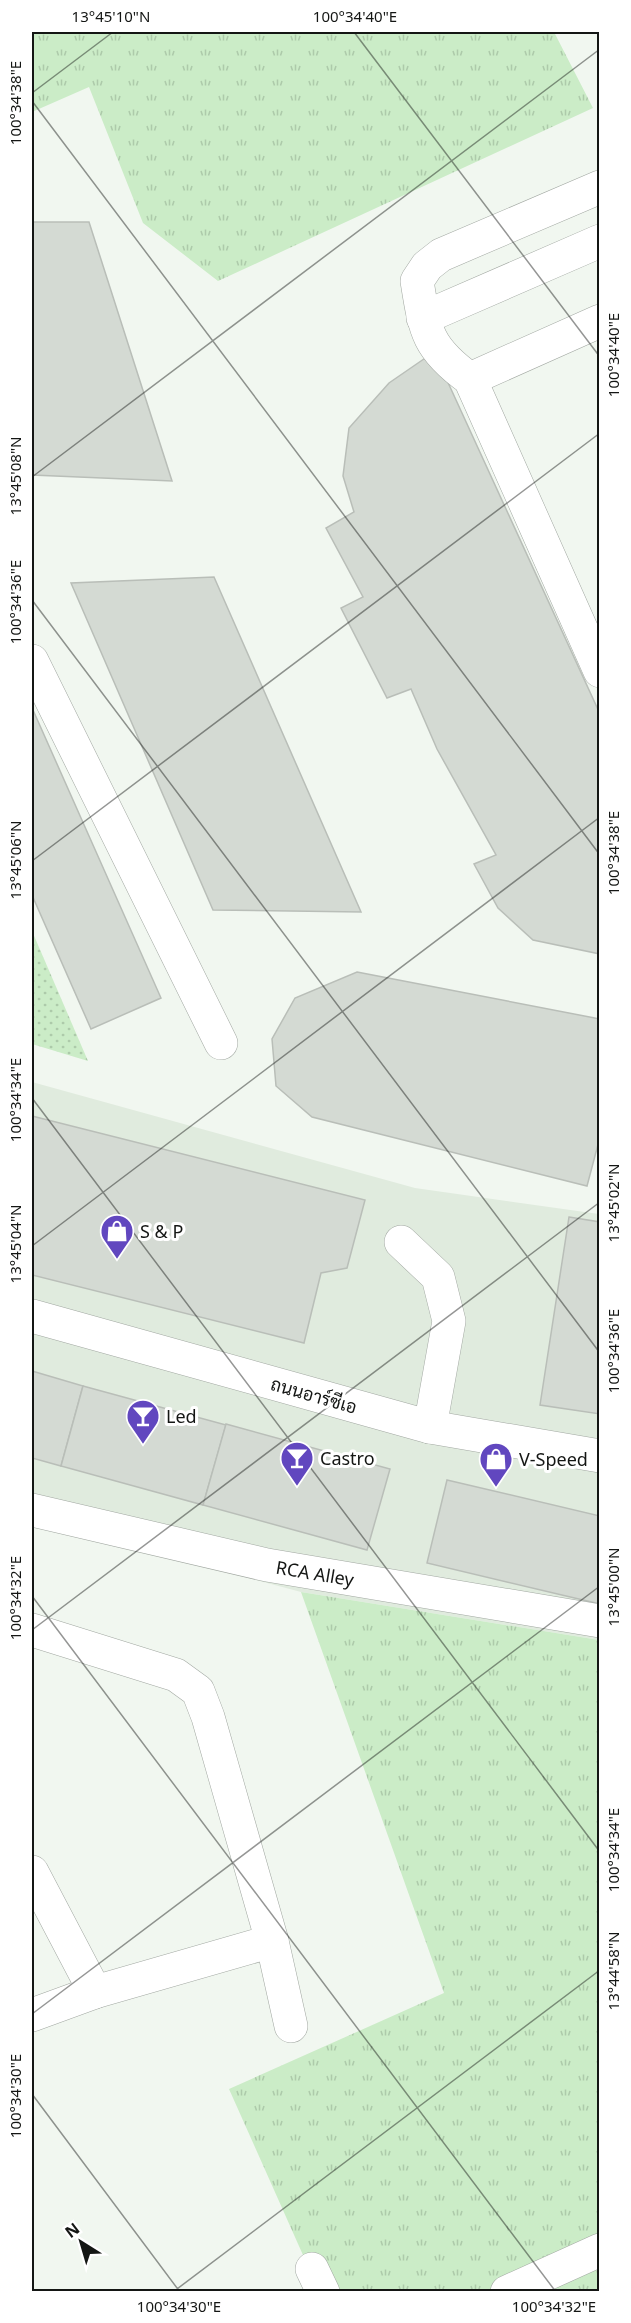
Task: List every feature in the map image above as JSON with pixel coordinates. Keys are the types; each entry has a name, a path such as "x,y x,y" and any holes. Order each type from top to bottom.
{"street":[{"path":"600,187 441,255 427,266 417,281 423,318 436,350 470,379 600,671"},
{"path":"423,318 600,241"},
{"path":"470,379 600,321"},
{"path":"34,670 221,1043"},
{"path":"401,1242 438,1277 449,1321 430,1427"},
{"name":"ถนนอาร์ซีเอ","path":"32,1316 430,1427 600,1456"},
{"name":"RCA Alley","path":"32,1510 267,1565 600,1621"},
{"path":"32,1630 176,1675 198,1691 208,1717 272,1941 291,2026"},
{"path":"32,1872 95,1992"},
{"path":"32,2015 95,1992 272,1941"},
{"path":"507,2292 600,2250"}],"shaded area":[{"path":"32,1082 415,1188 599,1214 599,1640 301,1592 32,1520"}],"green space":[{"path":"32,32 554,32 593,108 218,281 143,223 89,87 32,112"},
{"path":"32,931 88,1061 32,1044"},
{"path":"301,1592 599,1640 599,2291 319,2291 229,2089 444,1993"}],"building":[{"path":"32,222 89,222 172,481 32,475"},
{"path":"434,352 600,714 600,954 533,940 498,908 474,864 496,855 437,749 411,689 387,698 341,608 363,597 326,528 354,512 343,476 349,428 389,383"},
{"path":"214,577 361,912 213,910 71,583"},
{"path":"33,710 161,998 91,1029 32,895"},
{"path":"357,972 600,1019 600,1137 587,1186 312,1117 276,1086 272,1039 295,998"},
{"path":"32,1116 365,1200 347,1268 321,1273 304,1343 32,1275"},
{"path":"569,1217 600,1222 600,1414 540,1405"},
{"path":"32,1371 83,1386 61,1466 32,1458"},
{"name":"Led","path":"83,1386 226,1425 203,1505 61,1466"},
{"name":"Castro","path":"226,1424 390,1469 367,1550 203,1505"},
{"path":"447,1480 600,1516 600,1604 427,1563"}],"place":[{"name":"S & P","path":"117,1260"},
{"name":"Led","path":"143,1445"},
{"name":"Castro","path":"297,1487"},
{"name":"V-Speed","path":"496,1488"}]}
